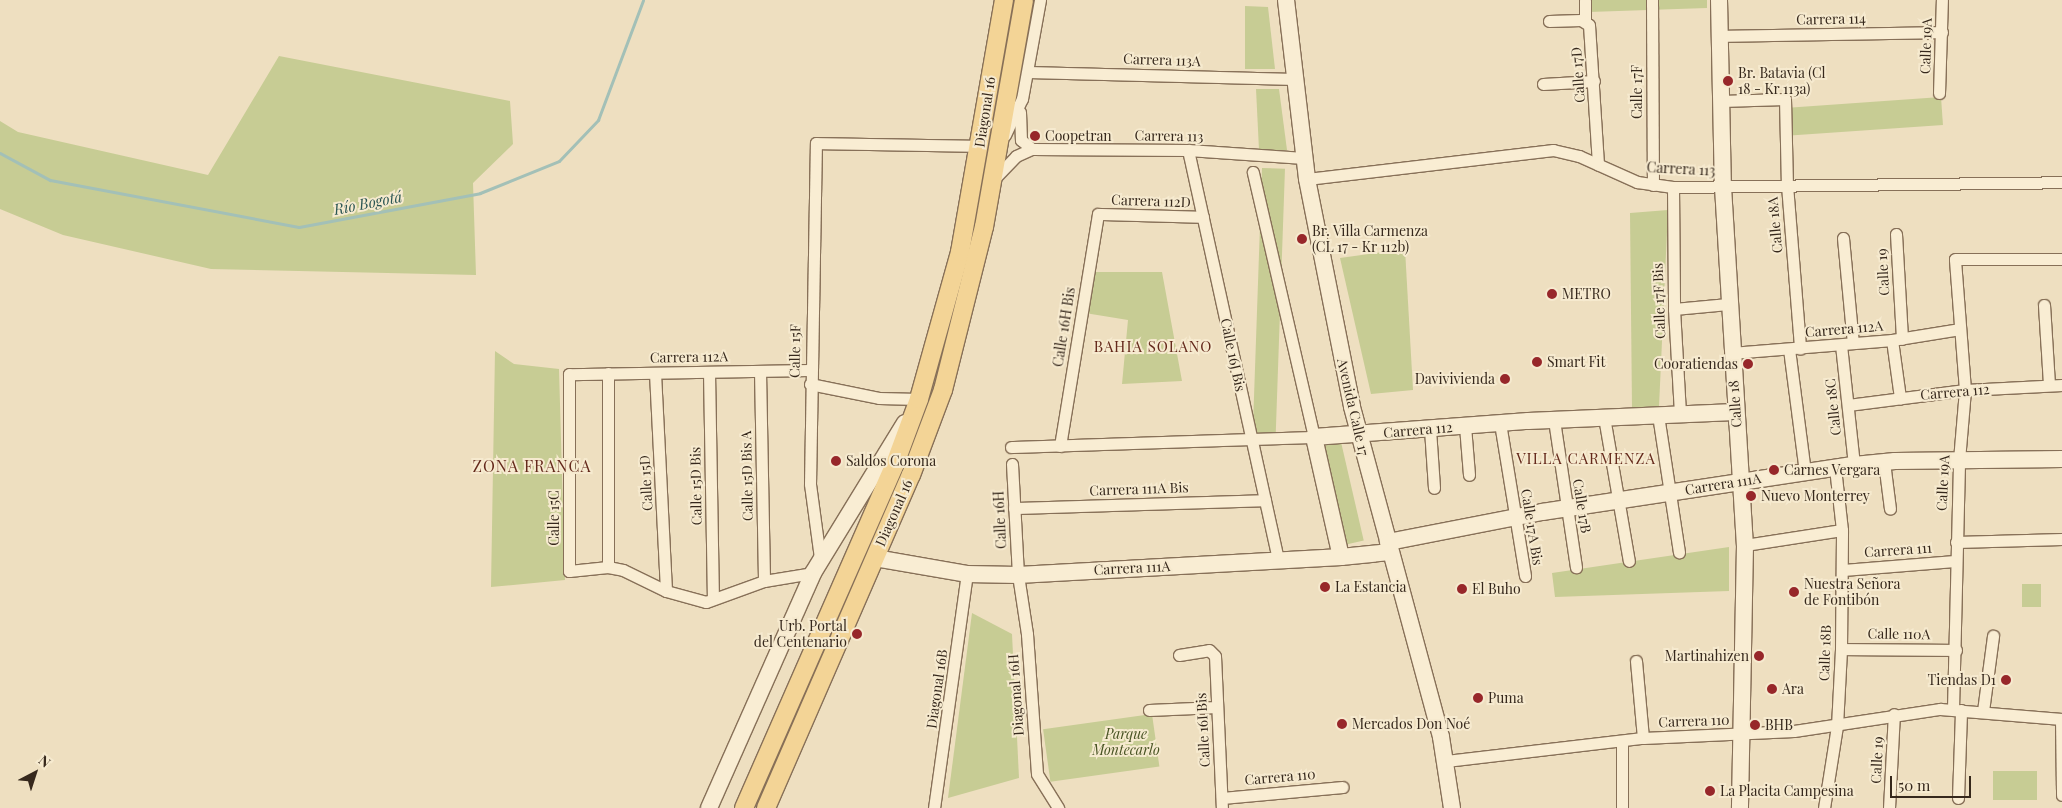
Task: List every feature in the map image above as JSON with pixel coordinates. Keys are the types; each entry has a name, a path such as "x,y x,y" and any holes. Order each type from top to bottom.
{"main road":[{"name":"Diagonal 16","path":"744,808 895,464 919,398 953,282 980,146 1004,0"},
{"name":"Diagonal 16","path":"766,808 925,441 943,390 974,271 993,180 1024,0"}],"street":[{"name":"Diagonal 16","path":"998,146 1022,99 1040,0"},
{"name":"Avenida Calle 17","path":"1286,0 1307,179 1358,434 1446,761 1452,808"},
{"path":"1549,21 1584,20 1585,0"},
{"name":"Calle 17F","path":"1652,0 1653,185"},
{"name":"Calle 18","path":"1719,0 1723,187 1728,304 1745,545 1740,808"},
{"name":"Calle 19A","path":"1939,93 1942,0"},
{"name":"Calle 17D","path":"1584,20 1589,25 1598,165"},
{"name":"Carrera 114","path":"1720,36 1942,32"},
{"name":"Carrera 113A","path":"1028,72 1295,79"},
{"path":"1543,84 1594,81"},
{"path":"993,180 1016,156 1032,149 1021,140 1018,132 1022,99"},
{"name":"Calle 18A","path":"1721,101 1785,99 1795,348 1805,472"},
{"name":"Calle 15F","path":"817,566 810,484 809,370 816,143 980,146"},
{"name":"Carrera 113","path":"1032,149 1188,150 1304,158"},
{"name":"Calle 16J Bis","path":"1188,150 1278,560"},
{"name":"Carrera 113","path":"1307,179 1534,150 1566,152 1621,176 1653,185 1673,187 2062,182"},
{"path":"1253,172 1341,557"},
{"name":"Calle 17F Bis","path":"1673,187 1674,309 1680,414"},
{"name":"Carrera 112D","path":"1098,214 1203,218"},
{"name":"Calle 16H Bis","path":"1060,446 1098,214"},
{"name":"Calle 19","path":"1896,234 1897,340 1900,398"},
{"name":"Calle 18C","path":"1843,238 1848,405 1854,465"},
{"name":"Calle 19A","path":"1958,798 1956,542 1959,460 1965,390 1955,259 2062,259"},
{"path":"1674,309 1728,304"},
{"path":"2044,305 2049,385"},
{"name":"Carrera 112A","path":"1731,353 1897,340 1960,329"},
{"name":"Carrera 112A","path":"569,374 809,370"},
{"name":"Calle 15D Bis A","path":"760,371 764,581"},
{"name":"Calle 15D Bis","path":"709,372 713,599"},
{"name":"Calle 15D","path":"655,373 666,591"},
{"name":"Calle 15C","path":"569,374 569,571 608,567"},
{"path":"608,374 608,567 623,570 666,591 698,602 817,566"},
{"path":"810,384 879,398 919,398"},
{"name":"Carrera 112","path":"1848,405 1965,390 2062,385"},
{"name":"Diagonal 16","path":"709,808 817,566 919,398"},
{"name":"Carrera 112","path":"1011,447 1314,437 1500,423 1735,412"},
{"path":"1658,415 1680,552"},
{"path":"1604,418 1629,562"},
{"name":"Calle 17B","path":"1554,420 1576,567"},
{"name":"Calle 17A Bis","path":"1500,423 1525,576"},
{"path":"1465,426 1469,475"},
{"path":"1430,429 1434,488"},
{"name":"Carrera 111A","path":"875,558 967,574 1018,574 1341,557 1516,517 1740,481 1854,465 1884,462 2062,459"},
{"path":"1884,462 1890,509"},
{"name":"Calle 16H","path":"1012,464 1018,574"},
{"name":"Calle 18B","path":"1824,808 1836,726 1841,648 1842,530 1835,468"},
{"name":"Carrera 111A Bis","path":"1014,508 1265,500"},
{"path":"1745,545 1842,530"},
{"path":"1956,542 2062,539"},
{"name":"Carrera 111","path":"1843,570 1956,561"},
{"name":"Diagonal 16B","path":"934,808 967,574"},
{"name":"Diagonal 16H","path":"1018,574 1027,634 1038,774 1058,808"},
{"path":"1983,711 1993,636"},
{"name":"Calle 110A","path":"1841,648 1956,650"},
{"name":"Calle 16I Bis","path":"1179,655 1213,652 1222,803"},
{"path":"1636,661 1643,738"},
{"path":"1149,710 1217,707"},
{"name":"Carrera 110","path":"1446,761 1643,738 1742,734 1836,726 1894,714 1957,709 2062,719"},
{"name":"Calle 19","path":"1890,808 1894,714"},
{"path":"2062,719 2062,795"},
{"path":"1622,741 1622,808"},
{"name":"Carrera 110","path":"1222,803 1342,786"}],"green space":[{"path":"1589,0 1707,0 1707,8 1589,12"},
{"path":"1245,6 1268,7 1275,69 1245,69"},
{"path":"279,56 510,101 513,144 473,183 476,275 211,269 63,235 0,209 0,121 18,132 208,175"},
{"path":"1256,89 1279,89 1287,150 1259,150"},
{"path":"1941,97 1943,125 1790,136 1788,108"},
{"path":"1262,168 1285,169 1276,438 1253,437"},
{"path":"1668,210 1659,407 1632,409 1630,213"},
{"path":"1405,249 1413,390 1371,394 1340,258"},
{"path":"1091,272 1162,272 1182,381 1122,384 1128,320 1085,313"},
{"path":"495,351 514,364 559,369 565,580 491,587"},
{"path":"1341,442 1364,540 1345,545 1322,446"},
{"path":"1729,547 1729,591 1555,597 1552,573"},
{"path":"2022,584 2041,584 2041,607 2022,607"},
{"path":"972,613 1012,634 1019,778 948,798"},
{"name":"Parque Montecarlo","path":"1152,714 1159,766 1050,782 1043,729"},
{"path":"1993,771 2037,771 2037,800 1993,800"}],"waterway":[{"name":"Río Bogotá","path":"0,153 50,180 299,227 480,193 559,161 598,120 643,0"}],"place":[{"name":"Br. Batavia (Cl 18 - Kr 113a)","path":"1728,81"},
{"name":"Coopetran","path":"1035,136"},
{"name":"Br. Villa Carmenza (CL 17 - Kr 112b)","path":"1302,239"},
{"name":"METRO","path":"1552,294"},
{"name":"Smart Fit","path":"1537,362"},
{"name":"Cooratiendas","path":"1748,364"},
{"name":"Davivivienda","path":"1505,379"},
{"name":"Saldos Corona","path":"836,461"},
{"name":"Carnes Vergara","path":"1774,470"},
{"name":"Nuevo Monterrey","path":"1751,496"},
{"name":"La Estancia","path":"1325,587"},
{"name":"El Buho","path":"1462,589"},
{"name":"Nuestra Señora de Fontibón","path":"1794,592"},
{"name":"Urb. Portal del Centenario","path":"857,634"},
{"name":"Martinahizen","path":"1759,656"},
{"name":"Tiendas D1","path":"2006,680"},
{"name":"Ara","path":"1772,689"},
{"name":"Puma","path":"1478,698"},
{"name":"Mercados Don Noé","path":"1342,724"},
{"name":"BHB","path":"1755,725"},
{"name":"La Placita Campesina","path":"1710,791"}],"district":[{"name":"BAHIA SOLANO","path":"1153,347"},
{"name":"VILLA CARMENZA","path":"1586,459"},
{"name":"ZONA FRANCA","path":"532,466"}]}
